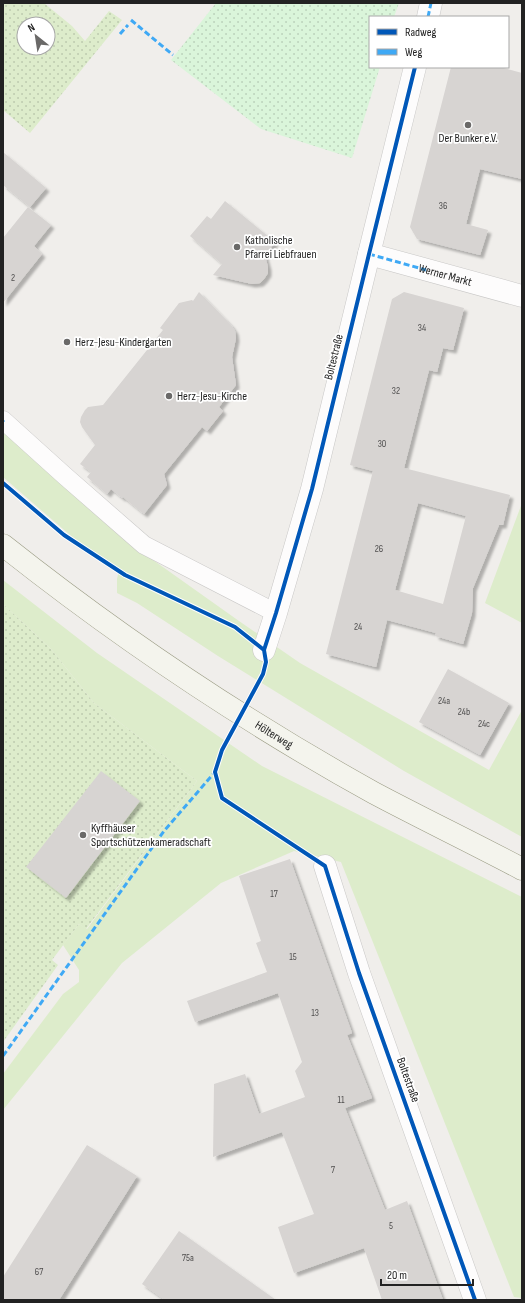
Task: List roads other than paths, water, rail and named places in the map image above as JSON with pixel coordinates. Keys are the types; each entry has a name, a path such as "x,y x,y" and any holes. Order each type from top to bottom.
{"main road":[{"name":"Hölterweg","path":"3,545 112,627 201,688 282,739 374,793 522,869"}],"street":[{"path":"428,16 432,3"},
{"name":"Boltestraße","path":"264,650 312,489 415,68"},
{"name":"Werner Markt","path":"369,254 522,296"},
{"name":"Boltestraße","path":"325,866 359,974 475,1300"}],"lane":[{"path":"3,420 144,545 276,613"}],"place":[{"name":"Der Bunker e.V.","path":"468,125"},
{"name":"Katholische Pfarrei Liebfrauen","path":"237,247"},
{"name":"Herz-Jesu-Kindergarten","path":"67,342"},
{"name":"Herz-Jesu-Kirche","path":"169,396"},
{"name":"Kyffhäuser Sportschützenkameradschaft","path":"83,835"}]}
